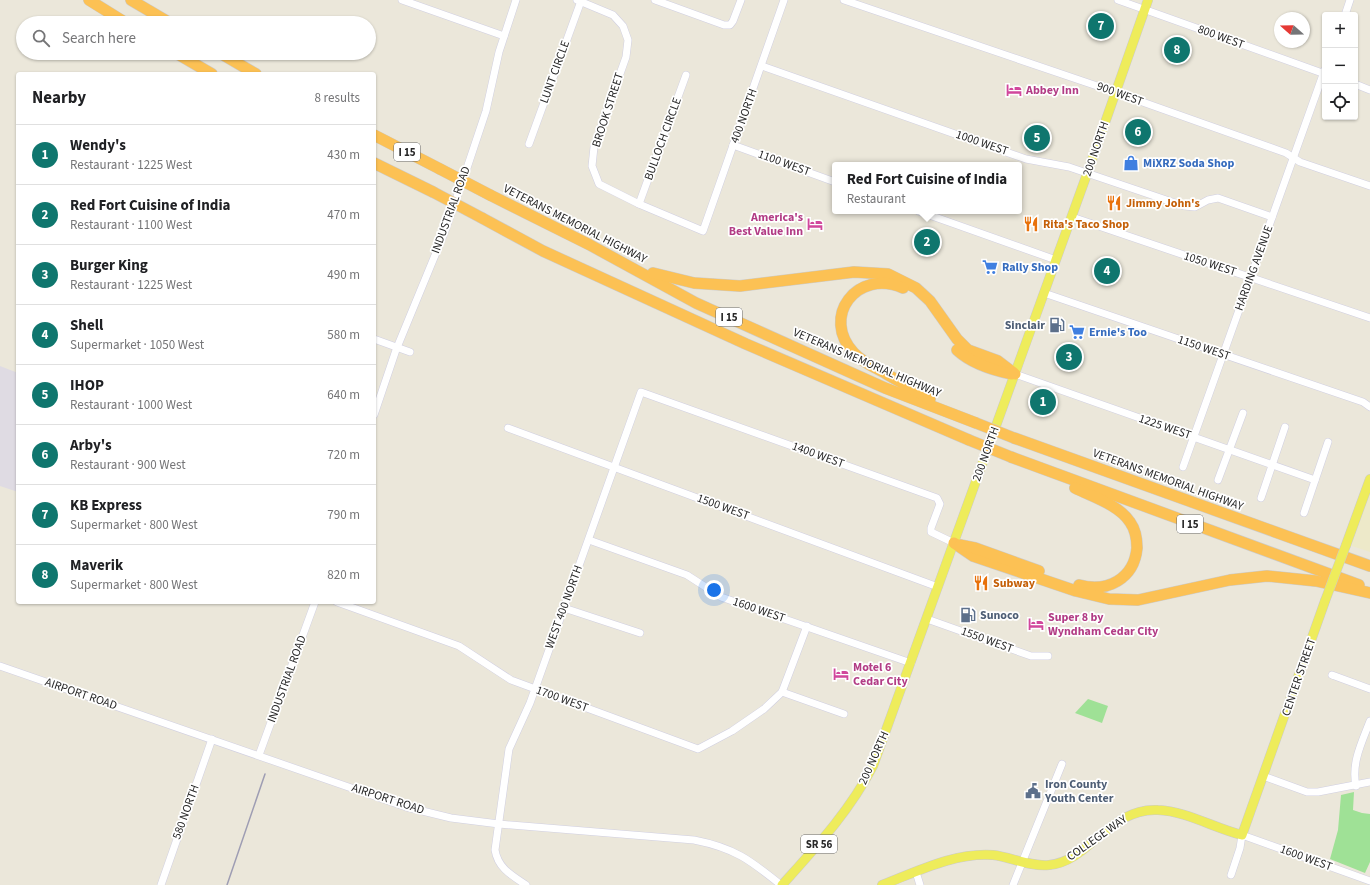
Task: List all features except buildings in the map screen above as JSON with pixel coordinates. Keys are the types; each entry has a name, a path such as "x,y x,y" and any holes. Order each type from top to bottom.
{"highway":[{"path":"89,0 115,16"},
{"path":"131,0 158,16"},
{"path":"188,60 209,72"},
{"path":"232,60 253,72"},
{"name":"VETERANS MEMORIAL HIGHWAY","path":"376,136 590,245 696,303 885,388 1014,438 1370,566"},
{"name":"I 15","path":"376,164 543,251 746,344 1011,458 1370,589"},
{"path":"590,245 635,267 661,276 694,283 740,286 854,272 888,274 916,288 930,301 957,339 968,350 998,361 1014,374"},
{"path":"959,416 864,361 853,353 846,340 841,323 842,312 845,304 856,291 874,283 883,283 892,284 910,292 925,305 952,344 966,358 998,371 1014,374"},
{"path":"954,543 975,548 1091,588 1115,584 1127,574 1133,565 1137,545 1133,528 1125,516 1100,501 1028,465"},
{"path":"954,543 973,556 1076,592 1109,599 1138,600 1230,580 1267,576 1316,581 1370,593"}],"main road":[{"name":"200 NORTH","path":"782,885 838,823 864,784 884,739 1014,374 1072,217 1148,0"},
{"name":"CENTER STREET","path":"1242,835 1370,479"},
{"name":"COLLEGE WAY","path":"882,885 955,858 974,855 992,855 1049,866 1063,862 1076,854 1115,823 1140,812 1157,810 1174,812 1242,835"}],"street":[{"path":"402,0 504,36"},
{"name":"INDUSTRIAL ROAD","path":"376,409 398,347 445,231 467,168 486,111 504,36 516,0"},
{"path":"655,0 724,25 730,25 741,0"},
{"name":"400 NORTH","path":"703,231 784,0"},
{"name":"900 WEST","path":"844,0 1116,92 1286,153 1293,158 1370,186"},
{"name":"800 WEST","path":"1118,0 1322,71"},
{"path":"1346,12 1350,0"},
{"name":"LUNT CIRCLE","path":"529,144 579,1"},
{"name":"BROOK STREET","path":"579,1 613,15 621,22 627,35 627,52 594,147 592,166 599,184 639,204 703,231"},
{"name":"1000 WEST","path":"762,66 1026,159 1069,167 1184,206 1195,207 1208,200 1218,198 1272,217"},
{"name":"BULLOCH CIRCLE","path":"639,204 686,75"},
{"name":"HARDING AVENUE","path":"1183,466 1322,80"},
{"path":"1358,85 1370,90"},
{"name":"1100 WEST","path":"733,145 832,181"},
{"path":"926,214 1056,260"},
{"name":"1050 WEST","path":"1072,217 1370,318"},
{"name":"1150 WEST","path":"1044,293 1366,402 1370,407"},
{"path":"376,340 410,352"},
{"name":"1225 WEST","path":"1014,374 1315,480"},
{"name":"1400 WEST","path":"641,392 937,498 940,504 931,528 931,532 954,543"},
{"name":"WEST 400 NORTH","path":"526,885 504,870 497,860 495,850 510,749 535,689 641,392"},
{"path":"1218,480 1243,413"},
{"path":"1262,498 1285,427"},
{"name":"1500 WEST","path":"508,428 938,587"},
{"path":"1304,513 1328,442"},
{"name":"1600 WEST","path":"589,540 687,575 721,597 911,663"},
{"name":"INDUSTRIAL ROAD","path":"259,755 314,604"},
{"name":"1700 WEST","path":"343,604 459,646 499,674 535,689 698,749 732,731 764,709 782,692 807,626"},
{"path":"564,608 640,633"},
{"name":"1550 WEST","path":"926,619 1031,656 1048,656"},
{"name":"AIRPORT ROAD","path":"0,666 406,806 451,818 499,824 694,840 718,845 752,862 782,885"},
{"path":"1332,675 1370,689"},
{"path":"782,692 844,714"},
{"path":"1356,786 1354,775 1355,763 1370,721"},
{"name":"580 NORTH","path":"160,885 212,739"},
{"path":"1013,885 1062,764"},
{"path":"1263,776 1307,792 1318,792 1356,786 1370,782"},
{"name":"1600 WEST","path":"1242,835 1370,881"},
{"name":"CENTER STREET","path":"1231,875 1240,848 1242,835"},
{"path":"916,872 920,885"}],"shaded area":[{"path":"0,366 16,372 16,491 0,486"},
{"path":"1370,486 1370,552 1349,545"}],"green space":[{"path":"1088,699 1108,706 1102,723 1075,713"},
{"path":"1354,792 1353,810 1370,814 1370,862 1365,873 1330,859 1338,830 1341,795"}],"railway":[{"path":"227,885 265,774"}],"place":[{"name":"KB Express","path":"1101,26"},
{"name":"Maverik","path":"1177,50"},
{"name":"Abbey Inn","path":"1014,90"},
{"name":"Arby's","path":"1138,132"},
{"name":"IHOP","path":"1037,138"},
{"name":"MiXRZ Soda Shop","path":"1131,163"},
{"name":"Jimmy John's","path":"1114,203"},
{"name":"America's Best Value Inn","path":"815,224"},
{"name":"Rita's Taco Shop","path":"1031,224"},
{"name":"Red Fort Cuisine of India","path":"927,242"},
{"name":"Rally Shop","path":"990,267"},
{"name":"Shell","path":"1107,271"},
{"name":"Sinclair","path":"1057,325"},
{"name":"Ernie's Too","path":"1077,332"},
{"name":"Burger King","path":"1069,357"},
{"name":"Wendy's","path":"1043,402"},
{"name":"Subway","path":"981,583"},
{"name":"Sunoco","path":"968,615"},
{"name":"Super 8 by Wyndham Cedar City","path":"1036,624"},
{"name":"Motel 6 Cedar City","path":"841,674"},
{"name":"Iron County Youth Center","path":"1033,791"}]}
